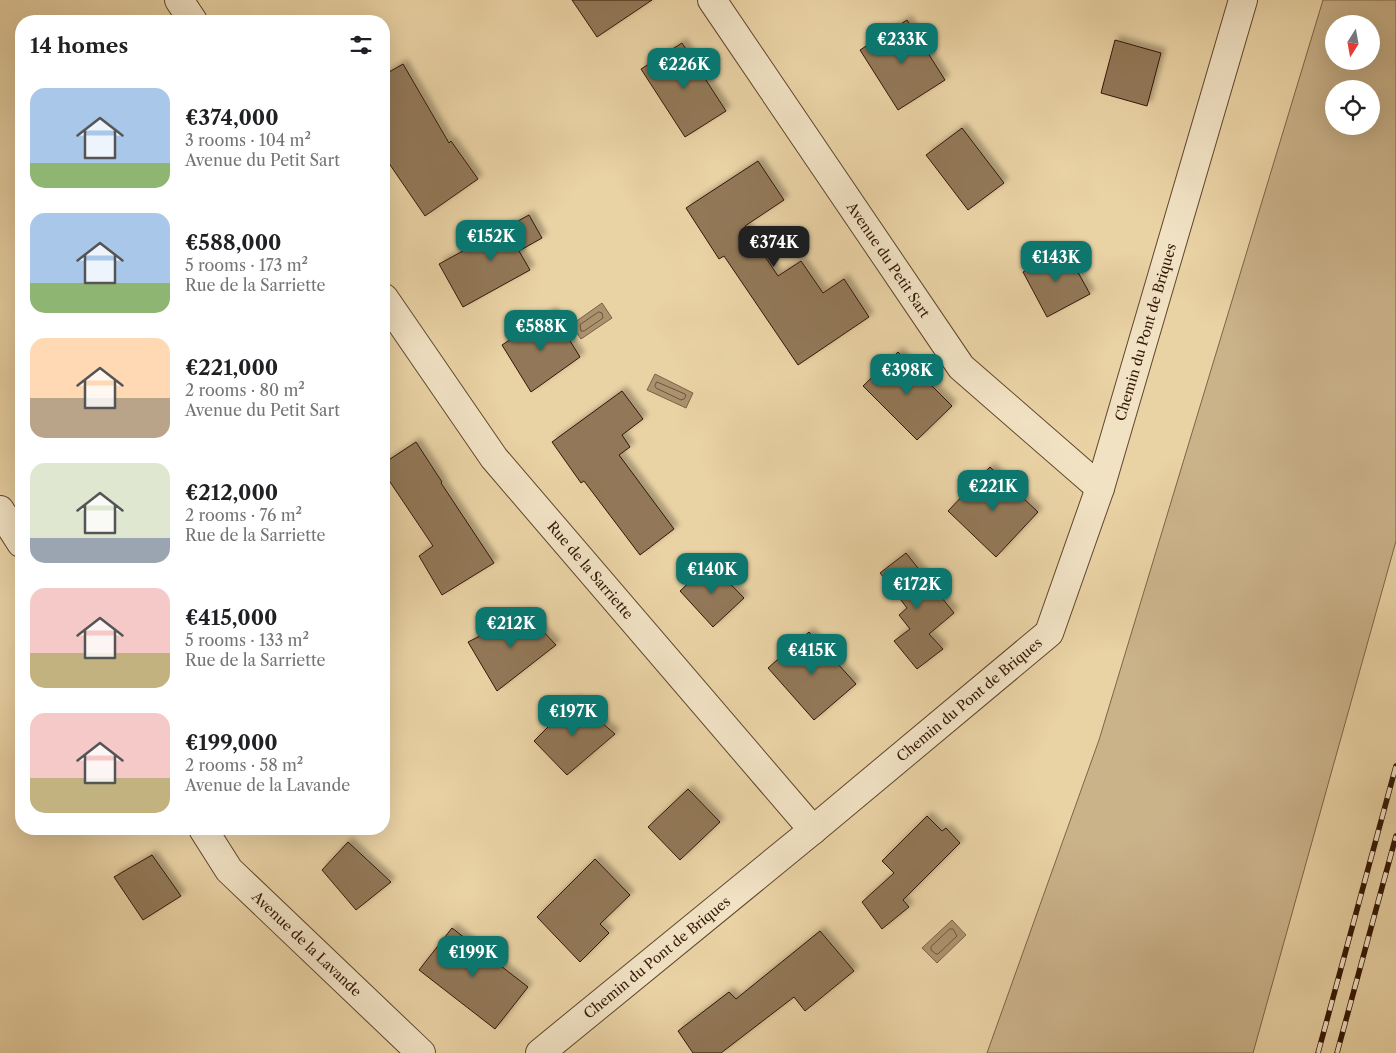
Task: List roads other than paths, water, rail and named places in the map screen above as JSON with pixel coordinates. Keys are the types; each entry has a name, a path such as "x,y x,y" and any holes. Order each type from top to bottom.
{"street":[{"path":"179,0 190,15"},
{"name":"Avenue du Petit Sart","path":"712,0 961,367 1100,488"},
{"name":"Chemin du Pont de Briques","path":"540,1053 1049,633 1100,488 1243,0"},
{"name":"Rue de la Sarriette","path":"390,307 494,458 812,830"},
{"path":"0,510 15,534"},
{"name":"Avenue de la Lavande","path":"207,835 229,870 421,1053"}],"water":[{"path":"602,303 612,318 581,339 571,325"},
{"path":"655,374 693,393 686,408 647,390"},
{"path":"952,920 966,935 937,963 922,948"}],"railway":[{"path":"1318,1053 1396,766"},
{"path":"1337,1053 1396,836"}]}
